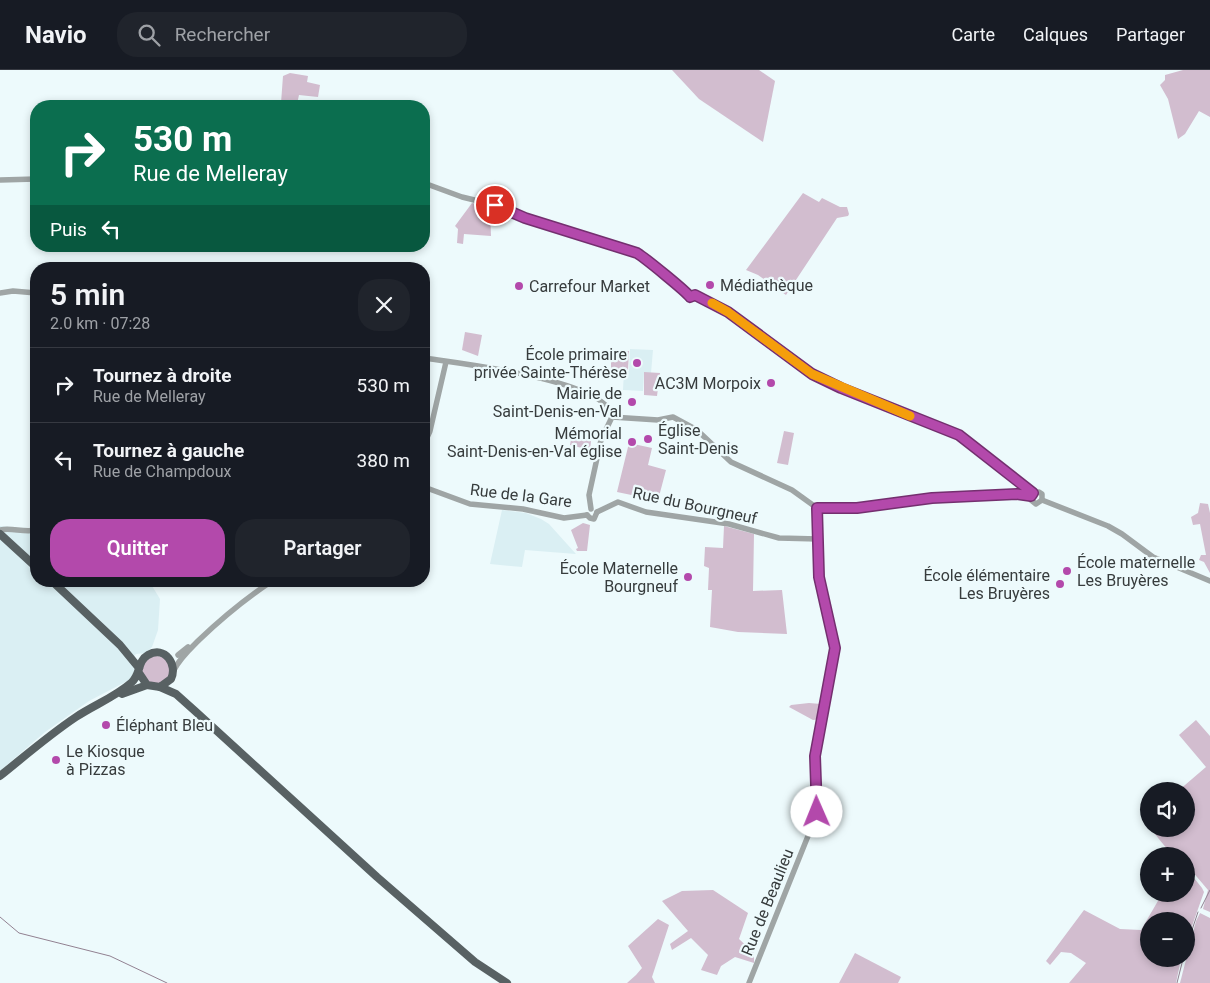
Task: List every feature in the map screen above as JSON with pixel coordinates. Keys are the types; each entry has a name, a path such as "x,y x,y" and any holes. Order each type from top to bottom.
{"main road":[{"path":"0,532 30,561"},
{"path":"58,587 139,663 147,685"},
{"path":"0,776 74,719 131,684 139,663 151,653 160,653 170,658 174,670 171,679 160,687"},
{"path":"170,658 178,655"},
{"path":"171,679 175,688 194,711"},
{"path":"108,698 147,685 160,687 176,694 377,877 475,962 507,983"}],"street":[{"path":"0,180 30,179"},
{"path":"430,185 462,197 495,205 525,218 629,250 649,260 672,282 691,294 728,312 812,374 841,388 959,435 1032,494 1034,503 1039,503 1042,500"},
{"path":"0,293 13,291 30,292"},
{"path":"430,359 545,379 598,400 611,410 612,417 600,440 590,489 589,501 591,508 597,512 594,519 587,515 587,511 591,508"},
{"path":"430,431 446,362"},
{"path":"612,417 658,420 673,417 697,430 731,462 789,488 817,508 857,508 932,498 1040,493 1042,500"},
{"name":"Rue de la Gare","path":"430,490 470,504 523,510 564,518 587,515"},
{"path":"1042,500 1108,526 1153,557 1210,582"},
{"name":"Rue du Bourgneuf","path":"597,512 618,502 646,512 729,524 780,538 818,539"},
{"path":"817,508 818,539"},
{"path":"0,532 5,529 23,532 30,531"},
{"name":"Rue de Beaulieu","path":"749,983 810,831 814,832 819,829 820,825 816,821 815,756 835,648 819,577 818,539"},
{"path":"178,655 240,603 263,587"},
{"path":"174,670 178,661 212,627"}],"shaded area":[{"path":"672,70 759,70 775,81 763,142 699,99"},
{"path":"1183,70 1210,70 1210,117 1199,111 1185,134 1178,139 1168,99 1160,85 1165,80 1165,75"},
{"path":"290,73 308,76 307,82 320,85 318,97 299,95 298,100 281,100 283,76"},
{"path":"803,193 819,202 822,198 840,207 847,207 849,214 848,216 837,218 786,295 758,275 746,270"},
{"path":"472,203 490,208 491,236 464,234 463,244 457,243 458,229 455,226"},
{"path":"465,332 482,335 478,356 462,350"},
{"path":"630,349 653,350 651,373 644,373 643,391 623,390 624,371 629,371"},
{"path":"611,351 629,351 628,370 611,370"},
{"path":"644,372 660,373 657,396 644,395"},
{"path":"573,428 592,432 590,450 570,445"},
{"path":"784,431 794,433 788,465 777,463"},
{"path":"629,443 652,448 648,465 666,470 657,504 640,501 641,497 617,492"},
{"path":"1200,503 1208,504 1210,513 1210,573 1204,562 1199,560 1201,555 1206,555 1200,524 1193,525 1191,517 1198,513"},
{"path":"502,510 526,513 541,519 549,524 576,554 525,550 522,567 490,564"},
{"path":"583,523 590,525 587,551 577,551 576,549 578,548 571,530"},
{"path":"0,526 30,528 30,587 153,587 160,599 158,630 152,647 146,653 136,654 130,661 135,673 131,679 89,701 45,732 0,771"},
{"path":"724,526 754,534 753,591 782,590 787,634 738,632 710,627 712,590 708,590 709,568 704,566 705,547 723,548"},
{"path":"156,656 166,660 170,670 166,680 156,684 146,680 142,670 146,660"},
{"path":"821,704 820,719 813,720 789,707 791,705"},
{"path":"1196,720 1210,736 1210,912 1203,909 1208,890 1195,875 1195,847 1166,847 1157,837 1195,837 1195,782 1188,782 1206,767 1179,735"},
{"path":"1195,879 1204,892 1195,918 1195,912 1152,912 1157,902 1195,902"},
{"path":"713,890 748,913 739,939 754,953 754,963 735,957 721,966 717,975 701,970 708,955 691,938 672,950 670,944 688,931 662,901 682,891"},
{"path":"1084,910 1120,929 1140,930 1140,967 1179,967 1176,983 1069,983 1086,963 1071,953 1061,952 1050,965 1046,961"},
{"path":"1200,913 1210,918 1210,983 1180,983 1184,967 1195,967 1196,921"},
{"path":"658,919 669,925 652,977 655,983 627,983 642,968 628,946"},
{"path":"855,953 901,977 898,983 839,983"}],"waterway":[{"path":"1201,908 1210,890"},
{"path":"1195,921 1198,912"},
{"path":"0,917 19,933 110,956 167,983"},
{"path":"1177,983 1181,967"}],"slow traffic":[{"path":"712,303 728,312 812,374 910,416"}],"place":[{"name":"Médiathèque","path":"710,285"},
{"name":"Carrefour Market","path":"519,286"},
{"name":"École primaire privée Sainte-Thérèse","path":"637,363"},
{"name":"AC3M Morpoix","path":"771,383"},
{"name":"Mairie de Saint-Denis-en-Val","path":"632,402"},
{"name":"Église Saint-Denis","path":"648,439"},
{"name":"Mémorial Saint-Denis-en-Val église","path":"632,442"},
{"name":"École maternelle Les Bruyères","path":"1067,571"},
{"name":"École Maternelle Bourgneuf","path":"688,577"},
{"name":"École élémentaire Les Bruyères","path":"1060,584"},
{"name":"Éléphant Bleu","path":"106,725"},
{"name":"Le Kiosque à Pizzas","path":"56,760"}],"route":[{"path":"495,205 525,218 620,246 637,253 649,260 688,296 693,297 695,295 719,307 812,374 841,388 959,435 1033,493 1031,496 1017,494 932,498 857,508 817,508 819,577 835,648 814,765 817,812"}]}
